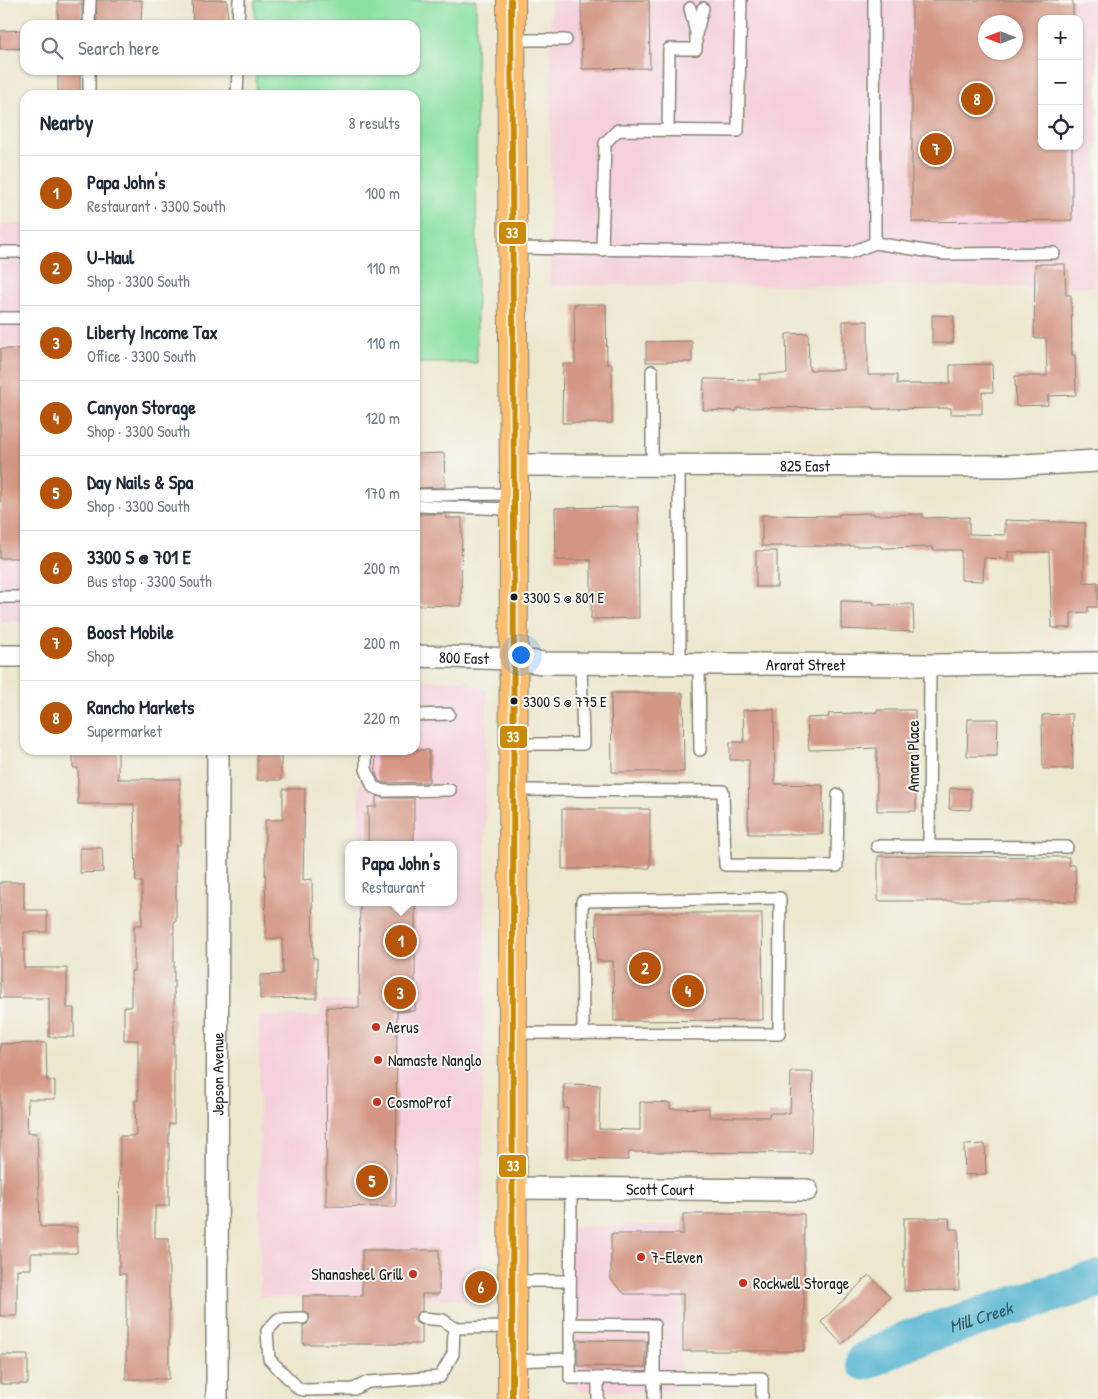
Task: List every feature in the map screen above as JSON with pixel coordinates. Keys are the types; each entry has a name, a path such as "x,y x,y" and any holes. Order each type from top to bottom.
{"main road":[{"path":"511,0 514,465 514,790 511,1033 512,1399"}],"street":[{"name":"825 East","path":"514,465 1006,466 1098,461"},
{"path":"0,656 20,656"},
{"name":"800 East","path":"420,656 514,659"},
{"name":"Ararat Street","path":"514,659 543,663 690,664 930,665 1098,662"},
{"name":"Jepson Avenue","path":"217,1399 218,755"},
{"name":"Scott Court","path":"512,1188 808,1190"}],"lane":[{"path":"89,20 90,0"},
{"path":"238,20 239,0"},
{"path":"602,250 605,143 618,130 738,131 741,0"},
{"path":"874,0 876,243"},
{"path":"668,130 669,49 696,49 696,33 690,8"},
{"path":"696,33 703,8"},
{"path":"511,40 566,40"},
{"path":"88,90 89,75"},
{"path":"237,90 238,75"},
{"path":"512,248 849,253 876,243 944,254 1054,253"},
{"path":"0,252 20,252"},
{"path":"0,318 20,318"},
{"path":"652,371 652,466"},
{"path":"679,466 690,664 700,750"},
{"path":"420,495 514,502"},
{"path":"420,506 514,502"},
{"path":"0,597 20,597"},
{"path":"514,744 582,744 581,663"},
{"name":"Amara Place","path":"929,846 930,665"},
{"path":"420,715 449,714"},
{"path":"366,755 366,769 373,787 384,791 450,790"},
{"path":"514,790 723,791 725,864 837,866 838,795"},
{"path":"876,846 1067,847"},
{"path":"511,1033 779,1034 780,898 582,901 582,1033"},
{"path":"571,1189 570,1378 762,1378 762,1399"},
{"path":"512,1281 570,1282"},
{"path":"303,1318 278,1319 268,1330 268,1359 299,1389 354,1394 368,1382 440,1377 453,1354 454,1328"},
{"path":"422,1318 443,1320 454,1328 512,1327"},
{"path":"570,1324 654,1325 654,1399"},
{"path":"512,1361 570,1359"},
{"path":"598,1378 598,1399"}],"shaded area":[{"path":"551,0 1096,0 1095,287 550,285"},
{"path":"0,224 20,224 20,621 0,621"},
{"path":"420,680 467,680 487,691 481,1300 260,1297 259,1016 320,1016 321,1001 357,1001 358,906 457,906 457,841 359,841 360,755 420,755"},
{"path":"682,1225 681,1381 671,1391 580,1391 567,1380 566,1227"}],"green space":[{"path":"255,0 476,0 477,363 420,363 420,90 256,90 256,75 420,75 420,20 255,20"}],"building":[{"path":"58,0 82,0 82,20 58,20"},
{"path":"97,0 142,0 141,20 96,20"},
{"path":"192,0 227,0 228,20 193,20"},
{"path":"581,0 649,0 650,68 582,69"},
{"path":"912,0 1073,0 1073,15 1038,15 1038,150 1072,150 1072,220 912,222"},
{"path":"20,30 20,48 0,49 0,31"},
{"path":"58,75 80,75 80,90 58,90"},
{"path":"1035,264 1065,264 1066,295 1071,295 1072,355 1075,355 1076,395 1048,396 1048,405 1016,406 1015,376 1047,376 1046,338 1034,338"},
{"path":"574,304 606,304 607,364 612,364 612,423 562,423 563,364 575,364"},
{"path":"932,315 954,316 953,343 932,343"},
{"path":"843,321 868,321 868,375 897,375 897,384 950,384 950,365 992,364 993,392 982,392 982,414 951,414 951,408 737,408 737,411 703,410 704,379 760,380 760,374 787,374 786,334 808,333 809,370 843,370"},
{"path":"692,341 692,362 646,362 646,342"},
{"path":"0,349 20,349 20,558 0,558"},
{"path":"444,453 445,487 420,488 420,454"},
{"path":"638,507 639,618 591,619 591,560 556,560 555,508"},
{"path":"874,513 874,515 923,514 923,518 969,517 969,534 1005,535 1005,520 1085,523 1084,583 1098,582 1098,607 1088,607 1088,612 1071,613 1071,628 1052,628 1049,552 1008,552 1008,559 984,558 983,581 961,580 961,550 933,550 933,547 762,546 762,515 839,516 839,514"},
{"path":"420,514 446,514 446,518 462,518 461,606 420,605"},
{"path":"756,551 777,551 777,587 756,587"},
{"path":"841,601 874,602 874,605 913,604 914,632 841,629"},
{"path":"611,693 683,693 684,772 612,772"},
{"path":"774,709 775,784 823,785 823,834 748,834 749,760 730,760 730,742 744,742 743,710"},
{"path":"877,710 915,710 916,811 877,811 877,748 809,750 807,718 829,717 828,714 877,712"},
{"path":"1072,714 1073,769 1043,769 1042,715"},
{"path":"968,719 998,719 997,756 967,756"},
{"path":"420,750 429,750 429,782 385,783 379,781 376,773 375,755 420,755"},
{"path":"73,755 118,755 118,779 180,779 180,845 176,845 176,921 174,921 174,1124 169,1124 169,1206 155,1206 155,1238 169,1238 169,1379 126,1379 126,1274 119,1274 120,1136 136,1136 135,1100 138,1100 138,1040 124,1040 124,1007 131,1007 131,971 134,971 134,925 142,925 142,882 136,882 134,804 78,804 78,768 73,768"},
{"path":"257,755 281,755 281,780 257,780"},
{"path":"950,788 971,789 971,810 949,809"},
{"path":"283,789 305,789 303,880 312,879 313,958 317,958 317,998 260,999 260,975 283,974 282,938 266,939 265,820 283,820"},
{"path":"376,796 384,798 414,798 414,841 368,841 368,807 376,807"},
{"path":"562,809 650,809 650,868 562,869"},
{"path":"80,848 102,848 103,872 80,873"},
{"path":"878,856 1069,857 1069,865 1075,865 1076,901 878,901"},
{"path":"0,882 24,882 24,910 47,910 47,932 24,932 24,968 67,968 67,1008 74,1008 74,1037 49,1037 49,998 0,998"},
{"path":"360,906 415,906 415,1011 397,1011 396,1207 326,1206 327,1007 359,1008"},
{"path":"596,913 762,913 763,1020 614,1021 613,961 597,961"},
{"path":"46,1043 47,1081 55,1081 55,1099 28,1099 27,1133 37,1133 40,1227 77,1227 77,1253 31,1253 31,1269 17,1269 17,1316 0,1316 0,1044"},
{"path":"791,1072 813,1072 811,1153 629,1152 628,1160 567,1159 568,1108 564,1108 564,1084 600,1085 599,1129 640,1130 640,1102 670,1103 670,1109 709,1108 709,1117 769,1117 769,1113 790,1113"},
{"path":"985,1144 986,1174 965,1175 964,1145"},
{"name":"Rockwell Storage","path":"683,1214 804,1214 804,1351 683,1351 683,1294 625,1294 611,1280 611,1234 683,1234"},
{"path":"904,1218 949,1218 950,1229 958,1229 959,1290 904,1291"},
{"path":"362,1250 439,1250 439,1294 422,1294 422,1311 415,1317 415,1322 422,1326 422,1344 303,1344 303,1326 307,1324 310,1318 309,1314 303,1311 303,1296 362,1296"},
{"path":"869,1275 890,1297 842,1344 821,1322"},
{"path":"578,1340 646,1341 646,1367 578,1366"},
{"path":"0,1355 28,1355 28,1384 0,1384"}],"waterway":[{"name":"Mill Creek","path":"865,1361 910,1339 1098,1279"}],"transit line":[{"name":"33","path":"511,0 514,494 512,1399"}],"place":[{"name":"Rancho Markets","path":"977,99"},
{"name":"Boost Mobile","path":"936,149"},
{"name":"3300 S @ 801 E","path":"514,597"},
{"name":"3300 S @ 775 E","path":"514,701"},
{"name":"Papa John's","path":"401,941"},
{"name":"U-Haul","path":"645,968"},
{"name":"Canyon Storage","path":"688,991"},
{"name":"Liberty Income Tax","path":"400,993"},
{"name":"Aerus","path":"376,1027"},
{"name":"Namaste Nanglo","path":"378,1060"},
{"name":"CosmoProf","path":"377,1102"},
{"name":"Day Nails & Spa","path":"372,1181"},
{"name":"7-Eleven","path":"641,1257"},
{"name":"Shanasheel Grill","path":"413,1274"},
{"name":"Rockwell Storage","path":"743,1283"},
{"name":"3300 S @ 701 E","path":"481,1287"}]}
